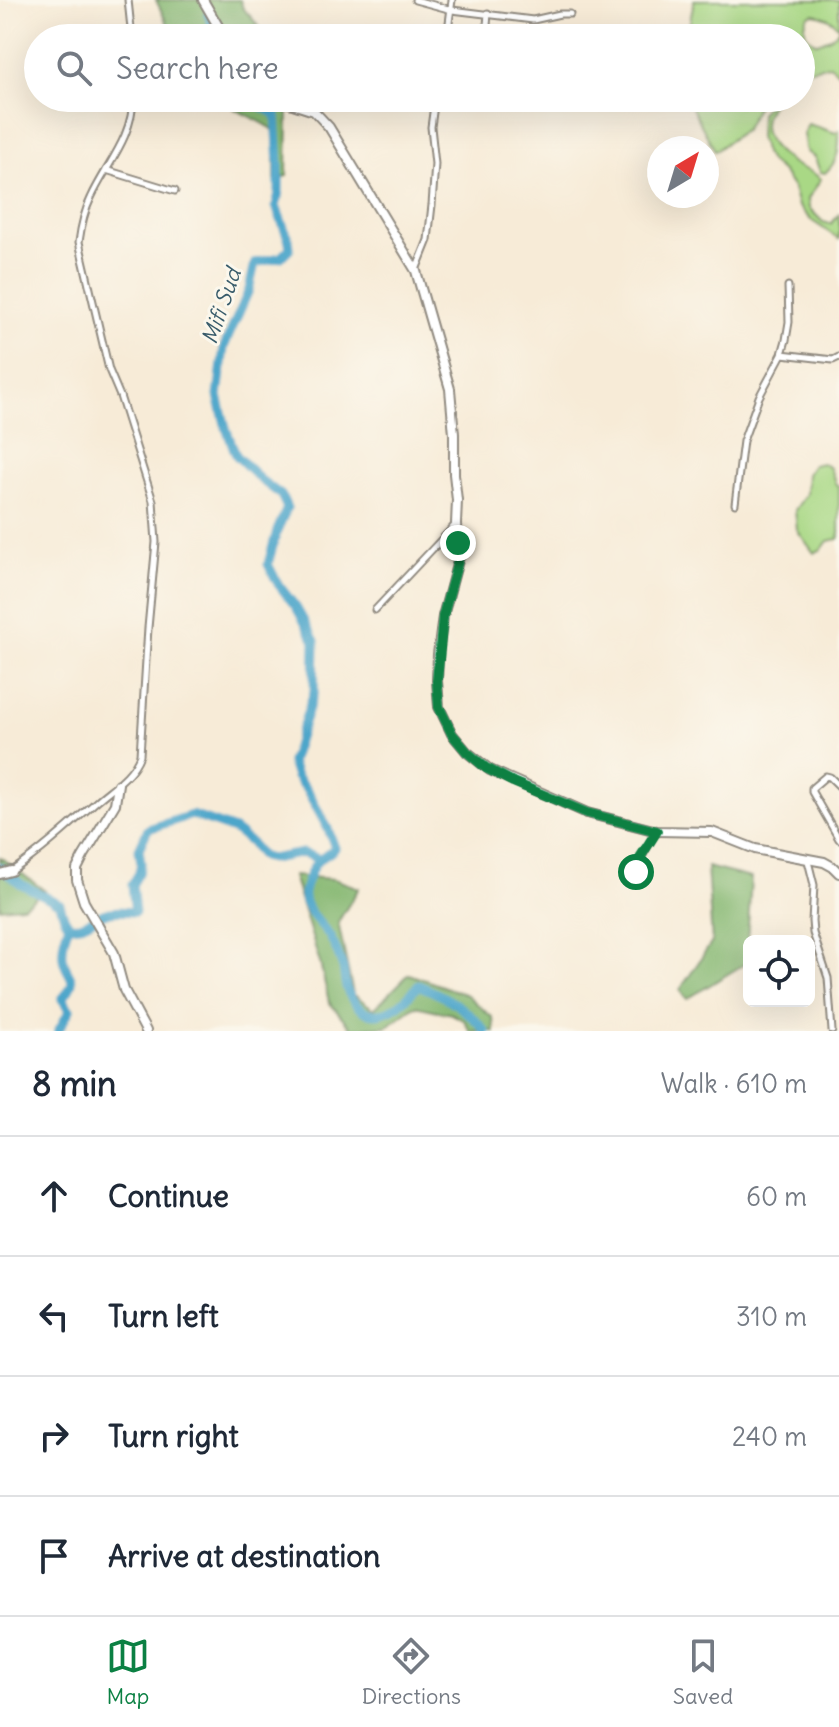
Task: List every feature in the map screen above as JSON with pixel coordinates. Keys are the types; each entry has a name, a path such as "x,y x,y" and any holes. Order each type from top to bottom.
{"street":[{"path":"128,0 131,24"},
{"path":"203,0 217,24"},
{"path":"415,0 452,10 533,20 570,14"},
{"path":"450,24 452,0"},
{"path":"487,24 488,13"},
{"path":"0,874 11,871 44,848 129,774 140,755 156,542 153,501 109,370 79,242 85,212 120,149 131,112"},
{"path":"315,112 329,127 416,271 450,389 459,557 443,616 437,681 439,707 452,734 486,768 587,813 657,831 719,834 755,849 824,862 839,873"},
{"path":"416,271 428,240 432,205 435,164 431,127 433,112"},
{"path":"106,170 175,191"},
{"path":"735,504 743,441 759,397 782,354 789,322 788,286"},
{"path":"782,354 833,360 839,357"},
{"path":"375,610 456,524"},
{"path":"839,786 826,776 812,788 839,839"},
{"path":"118,784 115,804 77,869 77,880 80,893 114,953 124,990 146,1031"},
{"path":"635,883 641,856 657,831"},
{"path":"808,861 814,885 813,933 828,978 832,1031"}],"green space":[{"path":"156,0 240,0 257,24 167,24"},
{"path":"694,0 839,0 839,27 831,20 814,14 808,16 805,24 690,24"},
{"path":"839,27 839,73 830,65 815,68 815,42 831,37"},
{"path":"242,112 288,113 287,176 275,179 275,131"},
{"path":"694,112 754,112 745,129 719,148 719,136 707,136"},
{"path":"767,112 764,127 776,150 821,179 808,199 809,208 823,222 831,224 839,214 839,239 811,220 798,206 793,188 782,172 768,160 759,139 760,113"},
{"path":"808,124 836,133 839,130 837,154 825,173 820,172 815,158 805,148 804,132"},
{"path":"822,463 830,468 839,486 839,539 828,541 814,553 797,530 795,510 806,494 807,474 813,465"},
{"path":"0,857 45,891 23,906 0,908"},
{"path":"707,867 751,878 748,935 743,935 743,965 687,999 680,990 712,942"},
{"path":"293,876 334,879 359,888 338,922 353,994 374,1009 409,974 467,995 493,1018 494,1031 470,1031 464,1020 452,1014 415,1006 387,1026 352,1029 329,1002"}],"waterway":[{"name":"Mifi Sud","path":"208,15 212,24"},
{"name":"Mifi Sud","path":"272,112 276,114 279,164 276,206 290,248 281,257 255,263 249,290 224,347 218,396 236,455 281,495 287,508 268,564 315,641 314,692 291,762 296,777 328,829 335,848 314,865 304,899 309,911 335,946 348,992 364,1011 373,1014 392,1009 418,985 455,1004 485,1031"},
{"path":"0,867 21,884 60,904 69,925 74,925 109,912 135,912 132,885 139,873 139,849 148,829 192,815 234,830 250,842 262,857 271,859 303,853 319,859"},
{"path":"58,1031 70,1010 62,999 72,982 63,958 69,925"}],"route":[{"path":"458,543 457,569 443,616 438,654 438,700 448,728 462,747 486,768 513,782 587,813 657,831 641,856 636,872"}]}
